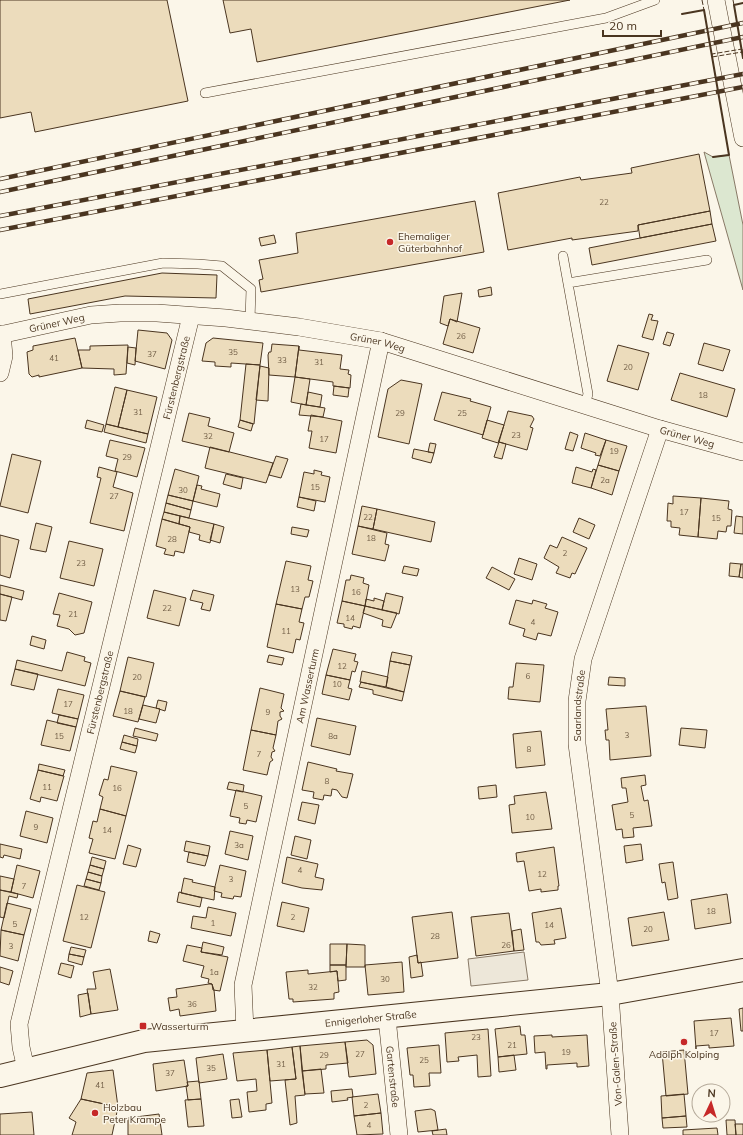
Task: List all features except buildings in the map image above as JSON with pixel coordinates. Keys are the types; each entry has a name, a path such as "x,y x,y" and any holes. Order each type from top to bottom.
{"main road":[{"name":"Ennigerloher Straße","path":"0,1076 144,1041 387,1018 610,994 743,970"}],"street":[{"path":"716,0 743,138"},
{"name":"Grüner Weg","path":"1,334 91,315 120,313 250,320 381,341 660,429 743,452"},
{"name":"Fürstenbergstraße","path":"26,1069 21,1048 19,1024 191,316"},
{"path":"0,373 4,356 1,334"},
{"name":"Am Wasserturm","path":"245,1031 243,985 381,341"},
{"name":"Saarlandstraße","path":"610,994 576,744 577,701 583,659 660,429"},
{"name":"Von-Galen-Straße","path":"610,994 620,1135"},
{"name":"Gartenstraße","path":"387,1018 400,1135"}],"lane":[{"path":"205,94 606,18 655,0"},
{"path":"563,256 588,394 585,405"},
{"path":"568,283 707,260"},
{"path":"0,294 163,264 222,266 251,289 250,320"}],"green space":[{"path":"704,152 713,157 729,155 743,225 743,290"}],"shaded area":[{"path":"524,952 528,980 471,986 468,959"}],"railway":[{"path":"0,179 743,23"},
{"path":"0,192 743,37"},
{"path":"0,216 743,74"},
{"path":"0,230 743,87"}],"fence":[{"path":"702,0 704,10"},
{"path":"733,0 734,5"},
{"path":"742,49 742,52 712,57 712,54 742,49"}],"wall":[{"path":"743,3 734,5 743,58"},
{"path":"682,14 704,10 729,155 713,157"}],"place":[{"name":"Ehemaliger Güterbahnhof","path":"390,242"},
{"name":"Wasserturm","path":"143,1026"},
{"name":"Adolph Kolping","path":"684,1042"},
{"name":"Holzbau Peter Krampe","path":"95,1113"}]}
